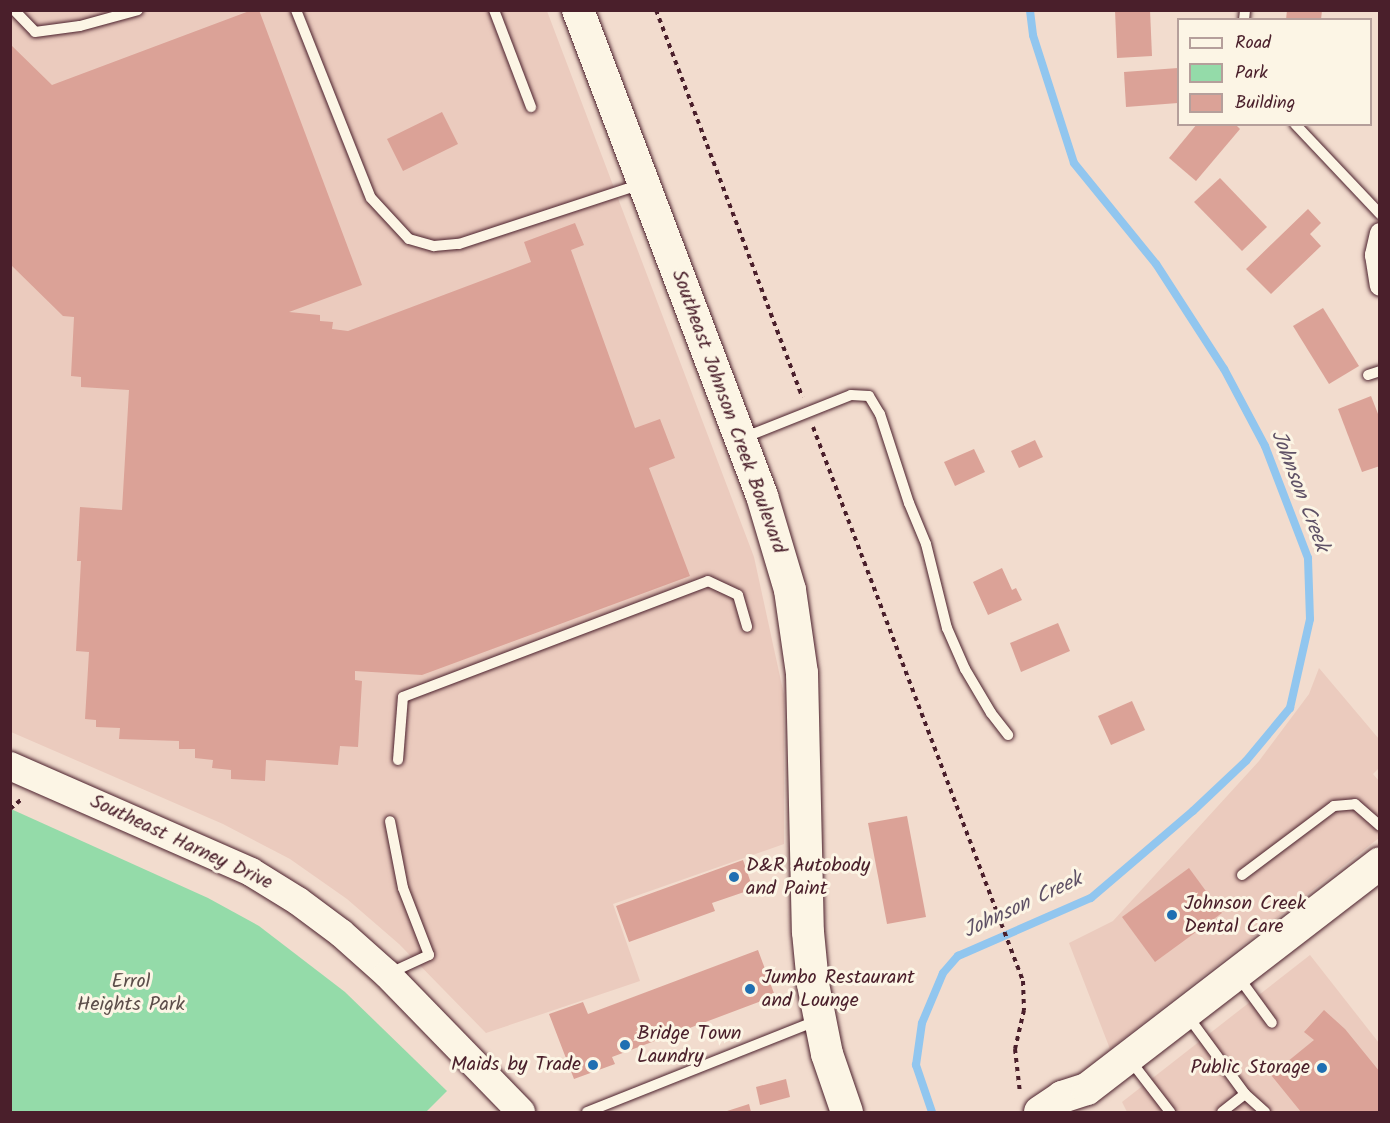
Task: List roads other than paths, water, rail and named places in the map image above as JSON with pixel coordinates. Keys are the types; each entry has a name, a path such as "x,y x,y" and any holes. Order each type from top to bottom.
{"main road":[{"name":"Southeast Johnson Creek Boulevard","path":"578,10 741,438 775,535 798,637 806,735 808,932 819,1020 827,1054 847,1113"},
{"name":"Southeast Harney Drive","path":"10,766 251,872 298,901 341,933 387,974 521,1113"},
{"path":"1030,1104 1062,1097 1083,1101 1128,1057 1380,863"}],"street":[{"path":"1380,232 1375,255 1380,286"}],"lane":[{"path":"14,10 35,32 80,26 138,10"},
{"path":"296,10 371,198 409,240 434,246 459,244 644,183"},
{"path":"494,10 531,107"},
{"path":"1297,126 1380,214"},
{"path":"1368,375 1380,371"},
{"path":"741,438 851,395 869,396 880,414 909,503 926,544 947,628 965,669 991,713 1008,735"},
{"path":"398,760 403,697 708,581 738,595 747,627"},
{"path":"1242,875 1334,806 1355,804 1380,826"},
{"path":"387,974 429,955 403,888 390,821"},
{"path":"1236,973 1272,1023"},
{"path":"1185,1012 1245,1094 1265,1113"},
{"path":"587,1113 819,1020"},
{"path":"1128,1057 1170,1113"},
{"path":"1222,1113 1245,1094"}],"waterway":[{"name":"Johnson Creek","path":"932,1112 916,1065 922,1023 943,973 958,956 1091,898 1193,811 1246,761 1290,708 1310,619 1308,558 1265,446 1224,369 1156,264 1074,163 1033,35 1030,10"}],"place":[{"name":"D&R Autobody and Paint","path":"734,877"},
{"name":"Johnson Creek Dental Care","path":"1172,915"},
{"name":"Jumbo Restaurant and Lounge","path":"750,989"},
{"name":"Bridge Town Laundry","path":"625,1045"},
{"name":"Maids by Trade","path":"593,1065"},
{"name":"Public Storage","path":"1322,1068"}],"park label":[{"name":"Errol Heights Park","path":"131,994"}]}
